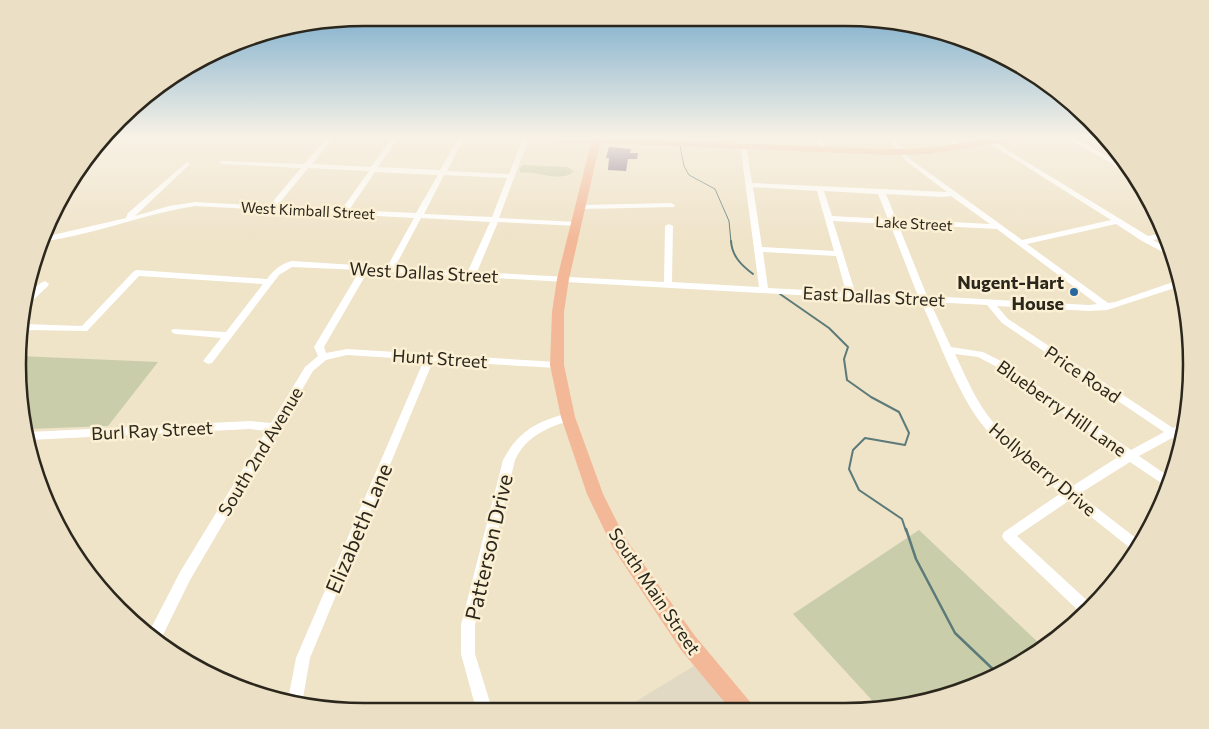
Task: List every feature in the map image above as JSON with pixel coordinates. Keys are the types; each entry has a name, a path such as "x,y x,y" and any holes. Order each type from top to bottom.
{"main road":[{"name":"South Main Street","path":"589,172 563,279 558,319 558,365 568,417 594,494 619,543 688,643 738,703"}],"street":[{"path":"128,220 131,215 178,172"},
{"path":"271,208 301,172"},
{"path":"344,212 372,172"},
{"path":"442,172 511,176"},
{"path":"389,270 442,172"},
{"path":"471,275 495,220 513,172"},
{"path":"747,172 764,290"},
{"path":"927,172 1107,307"},
{"path":"1038,172 1162,249"},
{"path":"749,185 942,195 953,193"},
{"path":"820,189 851,295"},
{"name":"Hollyberry Drive","path":"881,192 924,299 968,393 989,425 1014,449 1132,542"},
{"name":"West Kimball Street","path":"51,238 128,220 168,208 195,204 578,224"},
{"path":"582,207 671,205"},
{"name":"Lake Street","path":"829,218 999,227"},
{"path":"1021,243 1117,221"},
{"path":"668,285 669,226"},
{"path":"1145,239 1158,236"},
{"path":"758,249 840,254"},
{"name":"West Dallas Street","path":"269,282 284,266 301,264 563,279"},
{"path":"323,357 319,347 366,269"},
{"path":"28,327 84,330 137,273 269,282"},
{"name":"East Dallas Street","path":"563,279 1089,308 1107,307 1173,285"},
{"path":"208,361 269,282"},
{"path":"34,294 45,284"},
{"name":"Price Road","path":"989,302 1005,321 1175,435"},
{"path":"176,330 228,335"},
{"name":"Blueberry Hill Lane","path":"948,350 980,354 1001,365 1163,479"},
{"name":"Hunt Street","path":"323,357 347,352 558,365"},
{"name":"South 2nd Avenue","path":"157,631 181,583 274,426 309,369 323,357"},
{"name":"Elizabeth Lane","path":"297,696 303,658 430,357"},
{"name":"Patterson Drive","path":"482,703 468,654 468,625 508,460 514,448 526,435 546,423 568,417"},
{"name":"Burl Ray Street","path":"34,436 274,426"},
{"path":"1083,605 1008,536 1069,493 1130,456 1174,437"}],"shaded area":[{"path":"694,666 727,703 633,703"}],"green space":[{"path":"573,172 569,175 556,177 521,173"},
{"path":"26,356 158,362 108,426 33,429 27,387"},
{"path":"919,530 1038,642 994,668 953,685 910,696 873,701 793,614"}],"waterway":[{"path":"687,172 689,175 715,189 729,221 731,242"},
{"path":"731,241 733,251 738,260 753,274"},
{"path":"780,294 829,328 848,347 844,359 847,380 871,397 899,412 909,433 905,445 865,438 853,450 849,469 859,490 902,519 906,531"},
{"path":"906,529 916,559 955,633 992,669"}],"place":[{"name":"Nugent-Hart House","path":"1074,292"}]}
